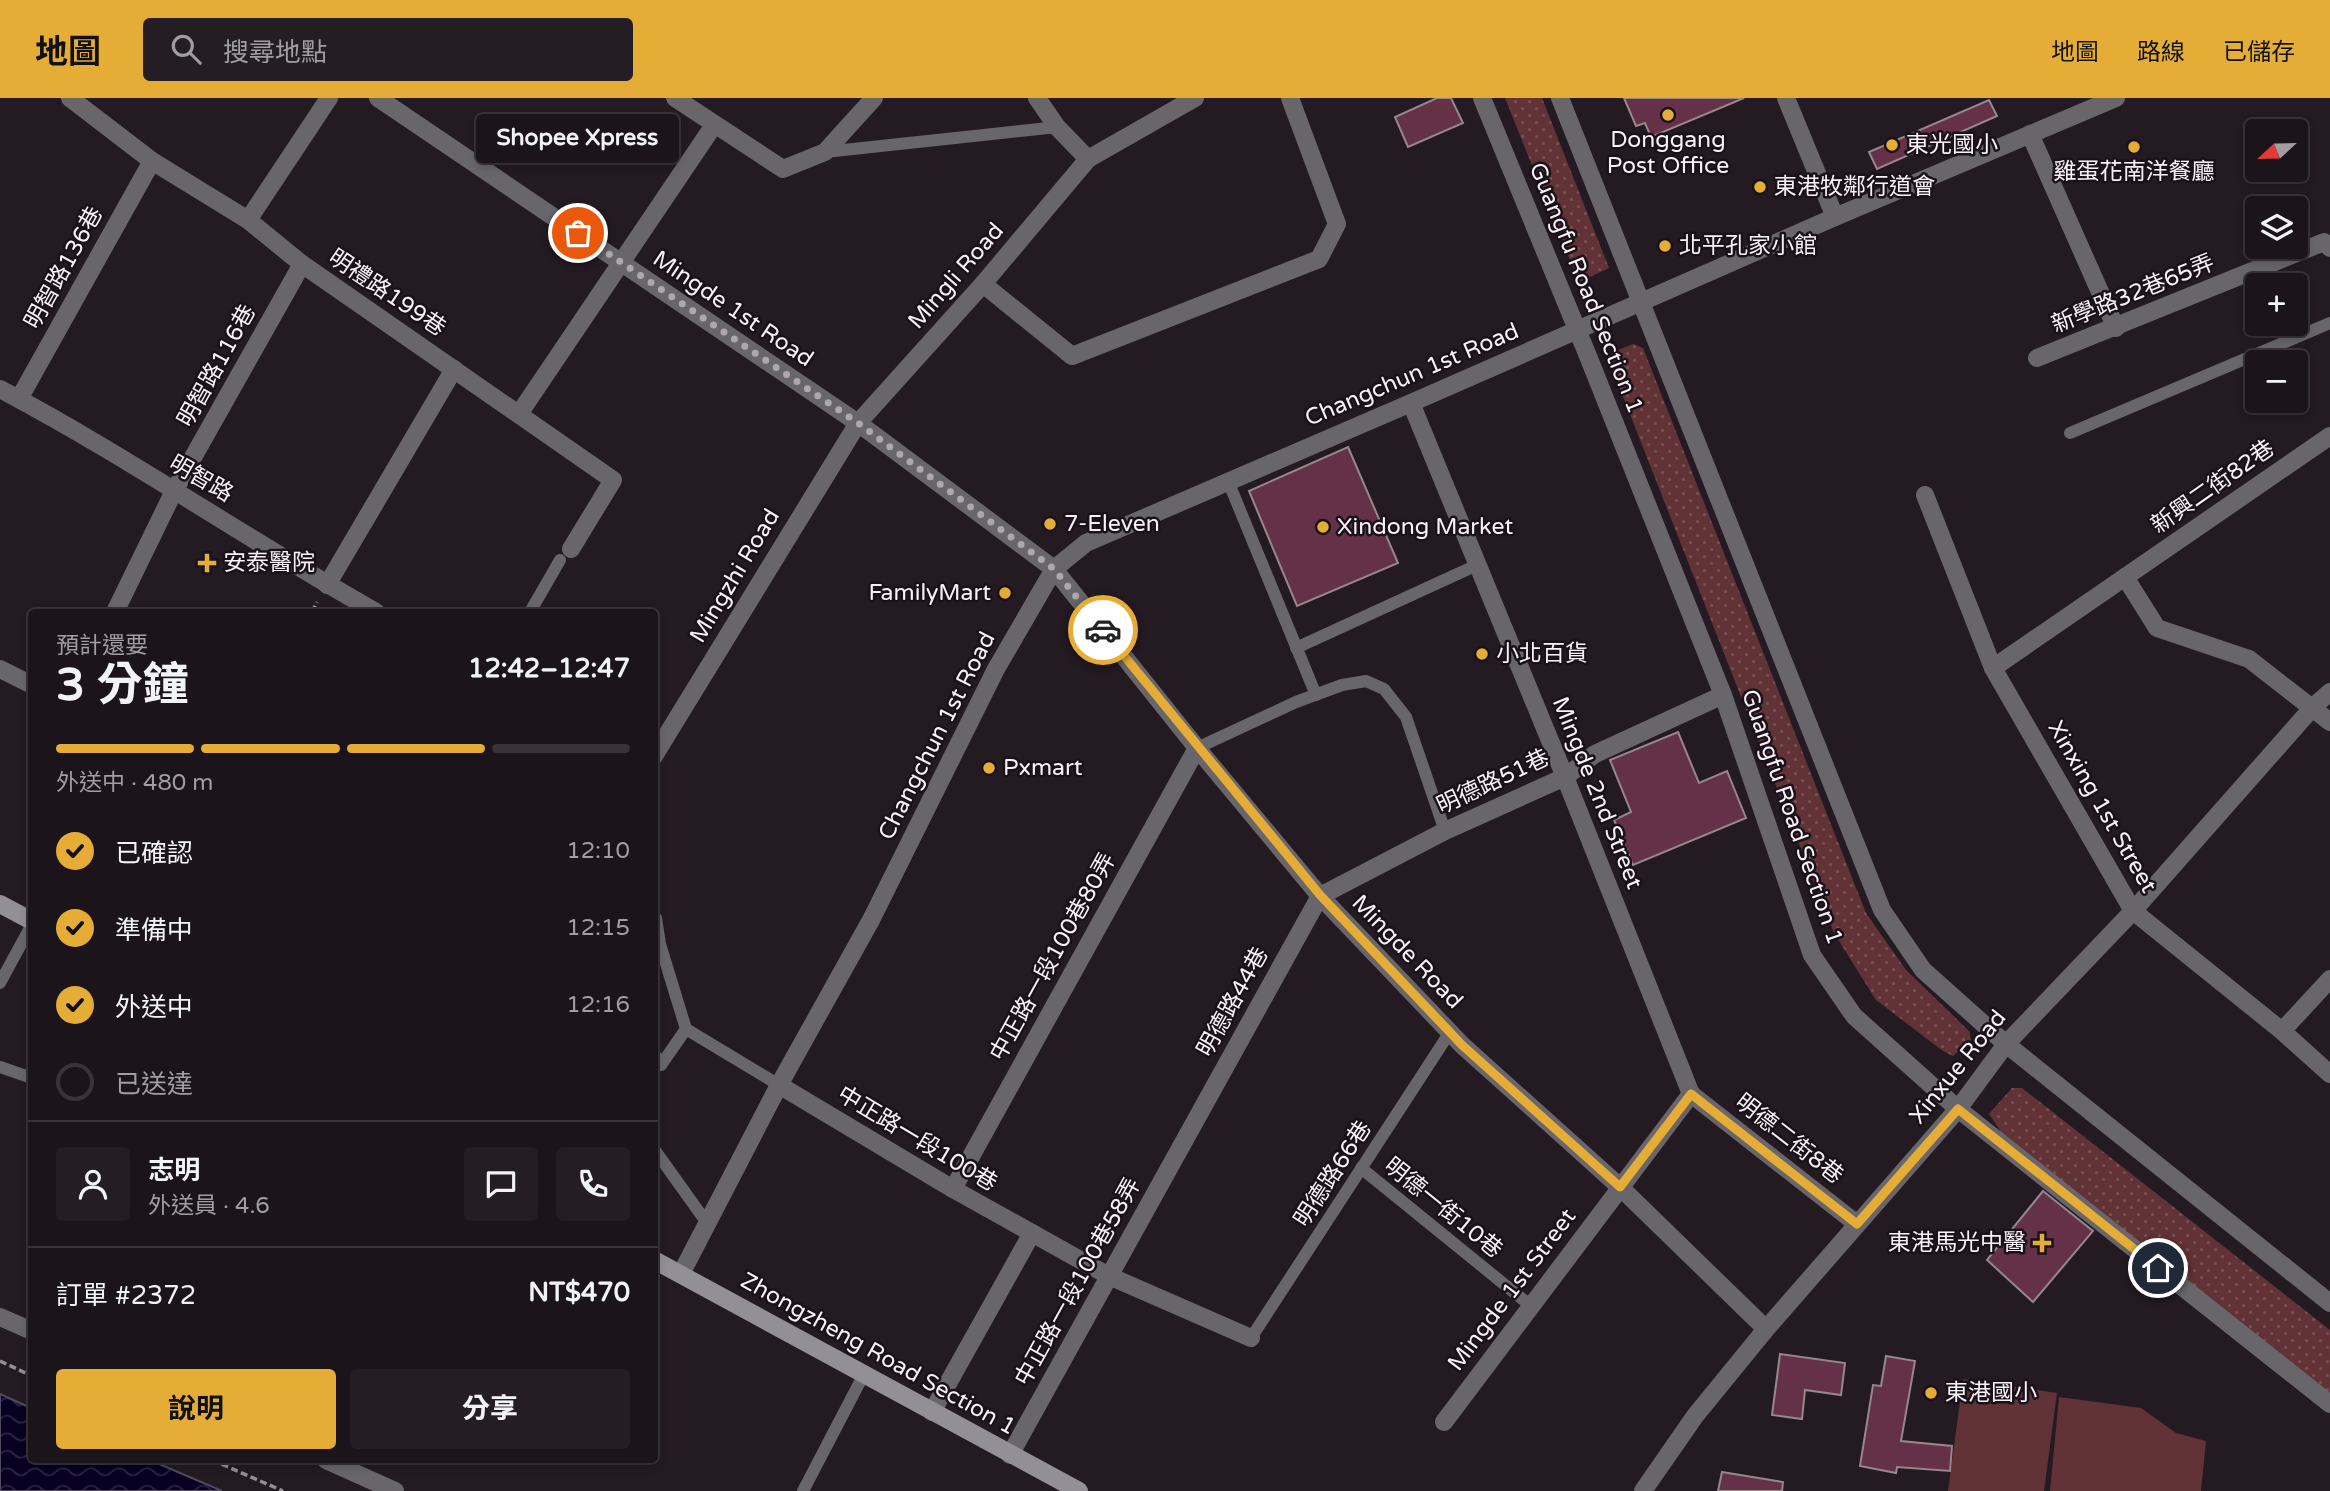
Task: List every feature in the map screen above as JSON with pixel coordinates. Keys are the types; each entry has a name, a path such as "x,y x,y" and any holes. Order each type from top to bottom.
{"main road":[{"path":"0,904 28,921"},
{"name":"Zhongzheng Road Section 1","path":"658,1262 1079,1491"}],"street":[{"name":"明禮路199巷","path":"70,98 152,161 248,220 302,264 612,480 566,555"},
{"path":"248,220 330,98"},
{"name":"Mingde 1st Road","path":"378,98 858,423 1054,569"},
{"path":"675,98 783,169 825,152 874,98"},
{"path":"1037,98 1057,127 1088,159"},
{"name":"Mingli Road","path":"858,423 983,284 1088,159 1195,98"},
{"path":"983,284 1072,356 1319,259 1337,224 1290,98"},
{"name":"Guangfu Road Section 1","path":"1482,98 1578,330 1723,695 1812,955 1854,1016 1958,1109 2330,1404"},
{"name":"Guangfu Road Section 1","path":"1560,98 1882,910 1923,970 2006,1044 2330,1303"},
{"path":"1786,98 1835,217"},
{"name":"Changchun 1st Road","path":"681,1274 779,1085 871,920 996,669 1054,569 1086,543 1835,217 2116,98"},
{"path":"519,414 714,125"},
{"path":"2031,134 2116,328"},
{"name":"明智路136巷","path":"19,399 152,161"},
{"name":"新學路32巷65弄","path":"2037,358 2327,245"},
{"name":"明智路116巷","path":"116,609 174,491 302,264"},
{"path":"327,584 454,369"},
{"name":"明智路","path":"0,388 371,609"},
{"name":"Mingde 2nd Street","path":"1412,403 1691,1094"},
{"name":"Mingzhi Road","path":"658,749 858,423"},
{"name":"新興二街82巷","path":"1993,668 2330,436"},
{"name":"Xinxing 1st Street","path":"1925,495 1993,668 2133,911 2330,1073"},
{"name":"Mingde Road","path":"1054,569 1197,748 1320,895 1450,1032 1620,1187 1766,1329"},
{"path":"2125,577 2157,628 2249,659 2330,722"},
{"path":"0,669 28,683"},
{"name":"Xinxue Road","path":"1643,1491 1695,1416 1766,1329 1958,1109 2006,1044 2133,911 2313,707 2330,692"},
{"name":"明德路51巷","path":"1320,895 1445,831 1565,777 1595,754 1723,695"},
{"name":"中正路一段100巷80弄","path":"953,1189 1197,748"},
{"name":"明德路44巷","path":"1188,1133 1320,895"},
{"path":"2282,1031 2330,979"},
{"name":"中正路一段100巷","path":"779,1085 953,1189 1109,1276 1251,1338"},
{"path":"1620,1187 1691,1094"},
{"name":"明德二街8巷","path":"1691,1094 1857,1224"},
{"name":"中正路一段100巷58弄","path":"1010,1455 1188,1133"},
{"name":"Mingde 1st Street","path":"1444,1422 1620,1187"},
{"path":"932,1412 1032,1233"},
{"path":"0,1317 28,1329"},
{"path":"333,1463 395,1491"}],"lane":[{"path":"825,152 1057,127"},
{"path":"2070,433 2330,323"},
{"path":"1228,481 1316,695"},
{"path":"532,609 566,555"},
{"path":"1296,648 1477,565"},
{"path":"1197,748 1316,695 1342,685 1366,681 1384,688 1406,717 1445,831"},
{"path":"0,983 28,930"},
{"path":"658,931 686,1029 779,1085"},
{"path":"658,1060 661,1065 686,1029"},
{"name":"明德路66巷","path":"1251,1338 1450,1032"},
{"path":"0,1067 28,1077"},
{"path":"658,1154 708,1223"},
{"name":"明德一街10巷","path":"1361,1168 1531,1306"},
{"path":"803,1491 864,1374"}],"path":[{"path":"0,1361 28,1374"},
{"path":"219,1463 284,1491"}],"shaded area":[{"path":"1505,98 1542,98 1609,268 1579,282"},
{"path":"1633,344 1643,348 1866,913 1906,970 1969,1031 1971,1040 1953,1056 1876,1000 1834,933 1609,361 1613,352"},
{"path":"2012,1088 2022,1088 2330,1330 2330,1395 2004,1136 1989,1114"},
{"path":"1963,1379 2057,1393 2044,1491 1948,1491"},
{"path":"2059,1397 2141,1408 2176,1433 2206,1441 2201,1491 2050,1491"}],"water":[{"path":"0,1394 28,1407 28,1463 157,1463 222,1491 0,1491"}],"building":[{"path":"1437,98 1451,98 1463,123 1408,147 1395,117"},
{"name":"Donggang Post Office","path":"1624,98 1744,98 1651,137 1645,123 1636,126"},
{"path":"1989,100 1997,116 1877,169 1869,152"},
{"name":"Xindong Market","path":"1348,447 1398,563 1297,606 1249,491"},
{"path":"1678,732 1699,783 1727,771 1746,818 1633,865 1614,820 1631,812 1610,760"},
{"name":"東港馬光中醫","path":"2043,1191 2093,1231 2033,1302 1987,1260"},
{"path":"1780,1354 1845,1363 1841,1395 1805,1390 1802,1419 1772,1415"},
{"path":"1886,1356 1915,1361 1901,1441 1952,1446 1950,1471 1897,1467 1896,1473 1860,1466 1873,1385 1881,1386"},
{"path":"1722,1472 1783,1482 1782,1491 1718,1491"}],"way so far":[{"path":"578,233 858,423 1054,569 1103,630"}],"place":[{"name":"Donggang Post Office","path":"1668,115"},
{"name":"東光國小","path":"1892,145"},
{"name":"雞蛋花南洋餐廳","path":"2134,147"},
{"name":"東港牧鄰行道會","path":"1760,187"},
{"name":"Shopee Xpress","path":"578,233"},
{"name":"北平孔家小館","path":"1665,246"},
{"name":"7-Eleven","path":"1050,524"},
{"name":"Xindong Market","path":"1323,527"},
{"name":"安泰醫院","path":"207,563"},
{"name":"FamilyMart","path":"1005,593"},
{"name":"小北百貨","path":"1482,654"},
{"name":"Pxmart","path":"989,768"},
{"name":"東港馬光中醫","path":"2042,1243"},
{"name":"東港國小","path":"1931,1393"}],"route":[{"path":"1103,630 1320,895 1462,1045 1620,1187 1691,1094 1857,1224 1958,1109 2158,1268"}]}
